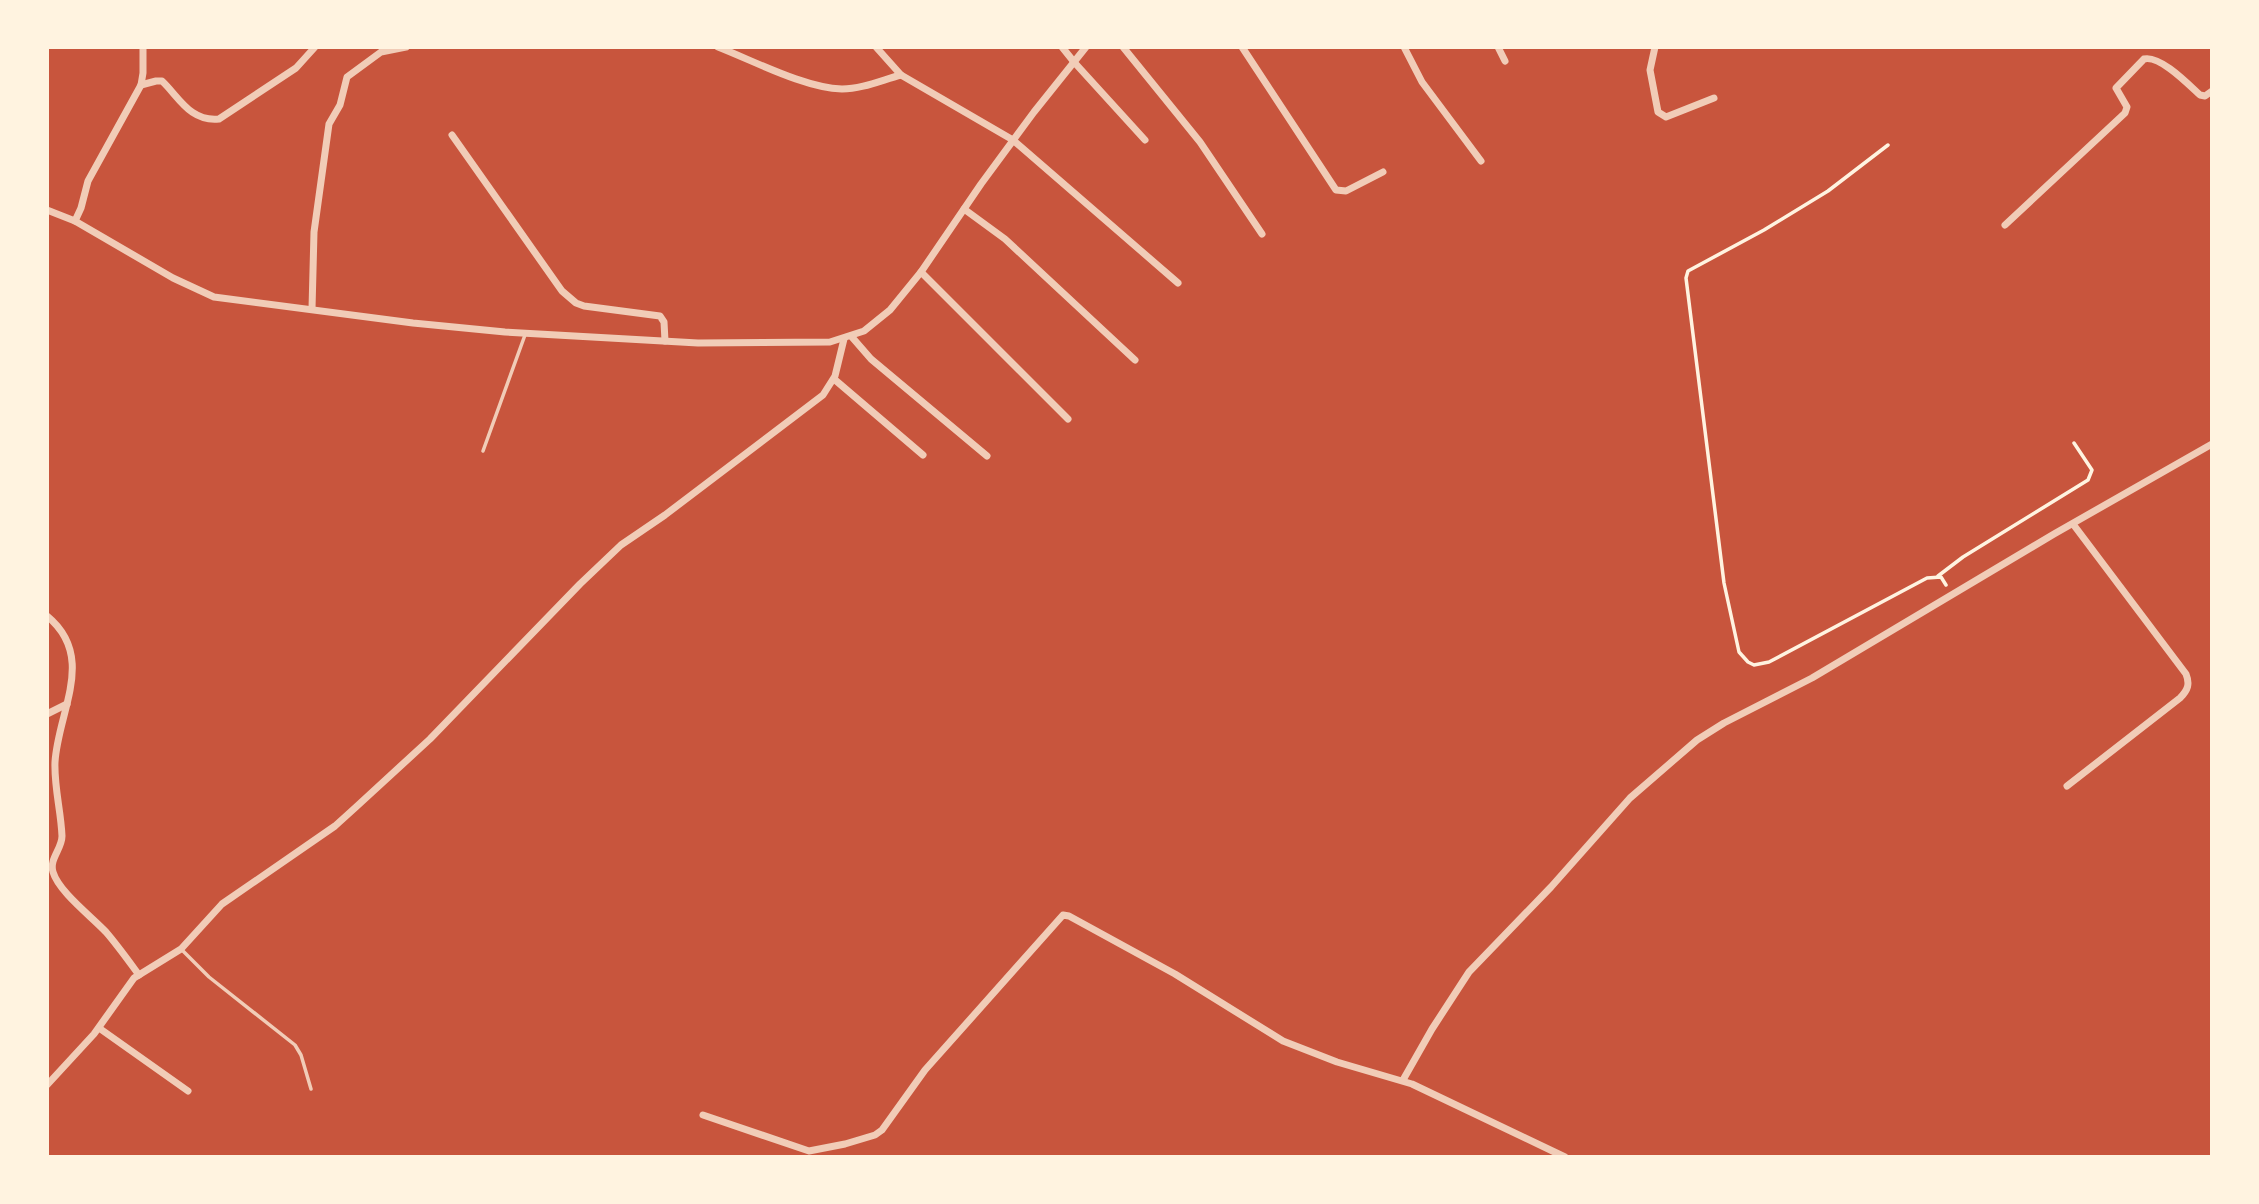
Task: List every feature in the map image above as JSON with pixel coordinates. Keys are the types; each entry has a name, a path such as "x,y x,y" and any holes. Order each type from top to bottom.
{"street":[{"path":"75,221 88,181 141,85 143,47"},
{"path":"141,85 162,81 184,107 208,119 219,119 296,68 315,47"},
{"path":"312,309 314,232 329,124 340,105 348,77 381,52 406,47"},
{"path":"718,47 811,84 841,89 855,88 901,75"},
{"path":"876,47 901,75 1013,140 1178,283"},
{"path":"1062,47 1145,140"},
{"path":"47,210 75,221 173,278 214,297 413,323 525,333 665,341 811,344 847,338 878,322 921,272 1013,140 1086,47"},
{"path":"1123,47 1200,142 1262,234"},
{"path":"1242,47 1336,190 1346,191 1383,172"},
{"path":"1404,47 1422,82 1481,161"},
{"path":"1498,47 1505,61"},
{"path":"1656,47 1650,70 1660,115 1666,117 1714,98"},
{"path":"2005,225 2124,113 2127,107 2116,88 2144,59 2154,59 2167,67 2202,96 2212,91"},
{"path":"452,135 562,291 584,306 660,316 664,322 665,341"},
{"path":"964,209 1005,239 1135,360"},
{"path":"921,272 1068,419"},
{"path":"47,1085 99,1028 128,985 181,949 222,904 334,826 430,739 621,545 823,395 834,379 847,338"},
{"path":"847,338 987,456"},
{"path":"834,379 923,455"},
{"path":"1403,1080 1469,972 1569,868 1630,798 1697,740 1724,723 1812,678 2212,444"},
{"path":"2067,786 2180,698 2187,690 2189,681 2073,524"},
{"path":"47,617 62,632 73,656 74,666 56,747 57,801 62,838 52,862 53,871 58,882 105,932 139,975"},
{"path":"47,713 66,704"},
{"path":"703,1115 809,1151 875,1135 925,1070 1063,915 1175,974 1283,1041 1337,1062 1403,1080 1566,1157"},
{"path":"99,1028 188,1091"}],"lane":[{"path":"483,451 525,333"},
{"path":"181,949 215,982 295,1045 301,1055 311,1088"}],"path":[{"path":"1888,145 1828,191 1764,230 1689,270 1686,278 1724,583 1739,652 1754,665 1769,663 1927,578 1938,576 1963,557 2088,480 2092,470 2074,443"},
{"path":"1938,576 1943,578 1952,597"}]}
